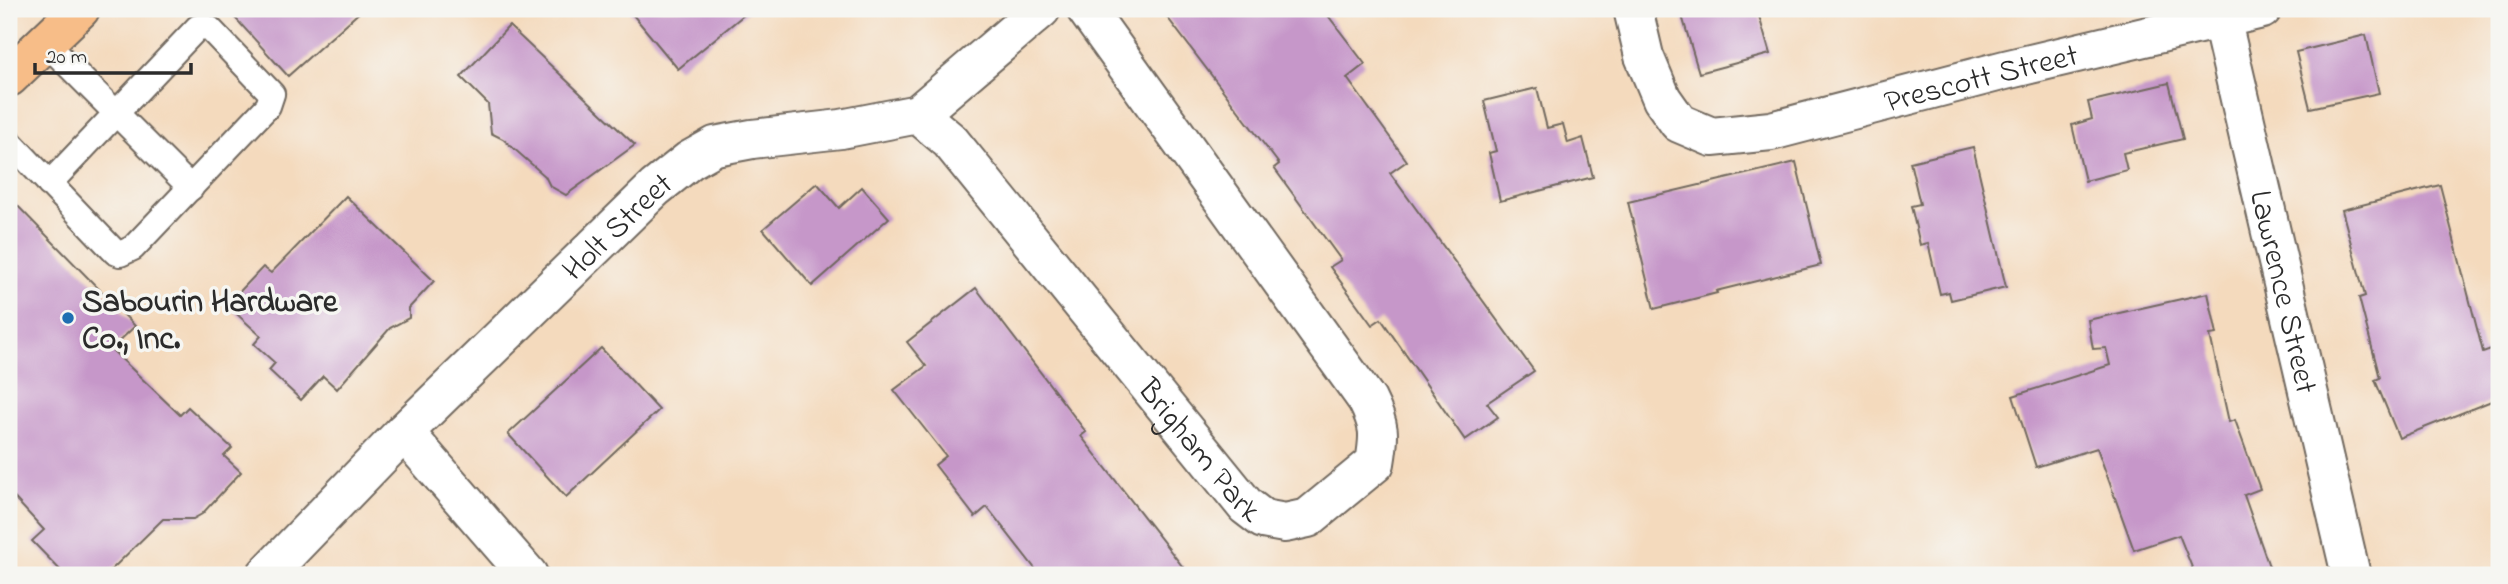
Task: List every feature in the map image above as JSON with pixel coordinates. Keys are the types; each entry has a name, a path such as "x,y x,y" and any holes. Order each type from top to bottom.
{"main road":[{"path":"9,77 80,9"}],"street":[{"name":"Holt Street","path":"266,575 404,432 655,188 690,160 715,146 841,129 918,114 1041,9"},
{"name":"Brigham Park","path":"918,114 950,141 1246,506 1263,519 1285,523 1308,517 1375,463 1379,442 1378,421 1367,400 1086,9"},
{"name":"Prescott Street","path":"1633,9 1644,56 1662,99 1679,123 1712,137 1771,131 2220,14 2262,9"},
{"name":"Lawrence Street","path":"2220,14 2351,575"},
{"path":"404,432 528,575"}],"lane":[{"path":"9,141 50,184 115,252 120,254 133,248 191,188 268,106 272,94 210,29 198,27 50,184"},
{"path":"45,42 191,188"}],"building":[{"path":"227,9 363,9 288,76"},
{"path":"628,9 751,9 678,69"},
{"path":"1161,9 1323,9 1365,64 1347,78 1407,161 1390,173 1534,371 1487,403 1498,417 1465,440 1381,319 1372,325 1330,267 1341,260 1274,168 1279,164"},
{"path":"1680,9 1757,9 1770,54 1699,73"},
{"path":"509,26 635,145 566,195 550,186 545,176 503,139 491,133 488,104 461,77"},
{"path":"2366,35 2379,93 2310,108 2296,52"},
{"path":"2169,83 2183,139 2123,153 2127,170 2085,181 2072,125 2092,119 2088,102"},
{"path":"1537,88 1547,128 1563,124 1568,143 1583,138 1593,177 1500,201 1489,153 1496,151 1484,101"},
{"path":"1973,147 2006,287 1951,300 1949,292 1940,294 1928,243 1920,245 1911,206 1920,204 1910,162"},
{"path":"1796,162 1821,265 1654,309 1628,202"},
{"path":"817,183 839,208 862,187 889,218 812,286 763,229"},
{"path":"2440,185 2483,352 2499,346 2499,398 2399,438 2375,380 2380,378 2359,298 2365,296 2342,210"},
{"path":"346,196 434,281 409,308 409,318 390,328 337,389 323,376 301,400 269,370 275,363 254,344 261,336 227,305 263,267 271,273"},
{"path":"9,197 135,326 111,349 180,415 188,407 232,448 224,456 241,472 202,514 193,519 163,519 106,575 65,575 32,541 44,530 9,492"},
{"path":"976,288 1086,432 1081,436 1189,575 1040,575 987,507 975,517 935,465 946,456 894,390 926,366 907,342"},
{"path":"2208,293 2217,334 2210,335 2229,422 2235,420 2260,489 2244,495 2272,575 2195,575 2179,535 2134,550 2097,448 2036,467 2013,396 2110,365 2106,348 2093,349 2088,320"},
{"path":"601,348 659,410 566,497 508,434"}],"place":[{"name":"Sabourin Hardware Co., Inc.","path":"68,318"}]}
